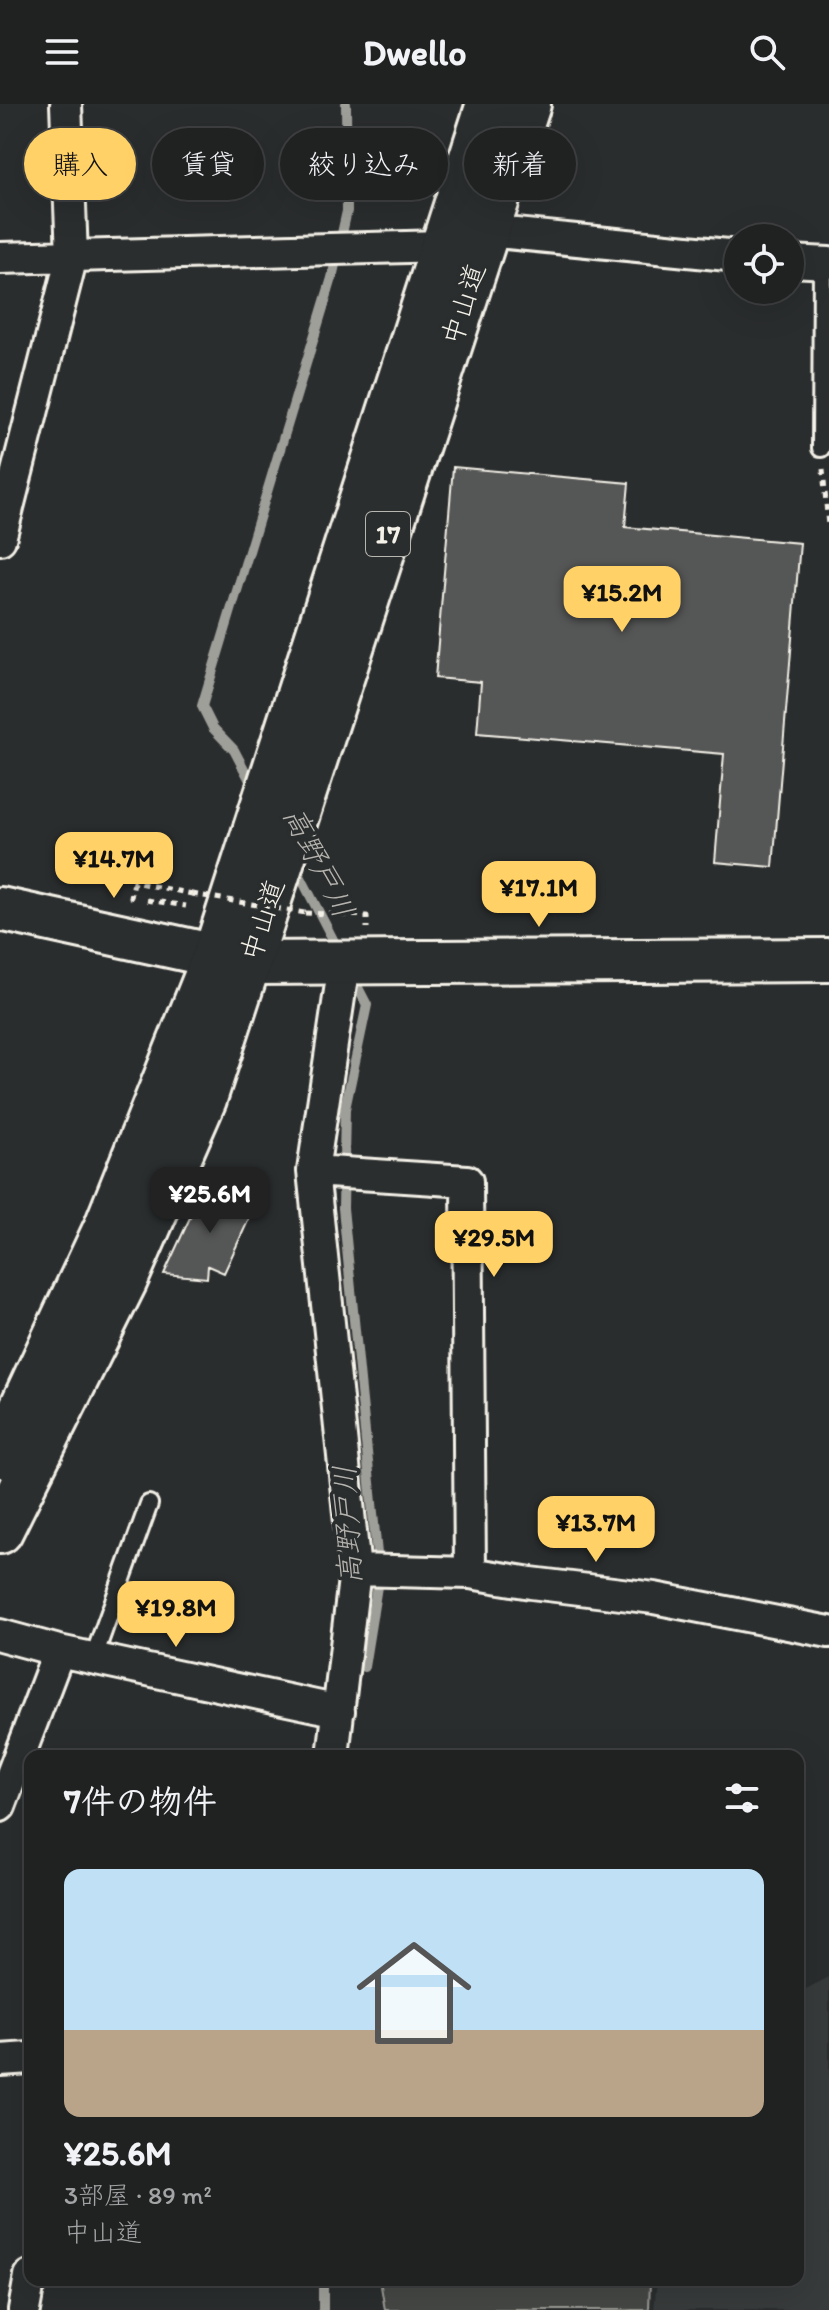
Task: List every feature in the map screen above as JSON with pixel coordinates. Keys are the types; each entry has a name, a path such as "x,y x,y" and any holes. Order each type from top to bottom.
{"highway":[{"name":"中山道","path":"0,1531 132,1266 204,1099 232,960 489,104"},
{"name":"中山道","path":"0,1455 232,960 528,104"}],"street":[{"path":"0,539 72,256 66,104"},
{"path":"486,231 724,255"},
{"path":"0,258 444,246"},
{"path":"804,262 826,263"},
{"path":"0,909 232,960 344,964 829,960"},
{"path":"334,1750 355,1570 313,1171 344,964"},
{"path":"313,1171 467,1181 470,1573"},
{"path":"355,1570 470,1573 654,1598 829,1632"},
{"path":"0,1635 93,1659 339,1711"},
{"path":"0,1806 59,1651"},
{"path":"0,2060 24,2058"},
{"path":"24,2310 28,2286"}],"lane":[{"path":"821,448 826,263"},
{"path":"93,1659 149,1504"}],"path":[{"path":"821,448 828,526"},
{"path":"186,906 131,897 134,882 305,913"}],"shaded area":[{"path":"829,1977 829,2310 654,2310 656,2286 804,2286 804,1990"},
{"path":"381,2286 650,2286 649,2310 385,2310"}],"building":[{"path":"453,467 629,483 625,527 800,543 773,867 715,862 724,754 477,733 481,682 435,678"},
{"path":"205,1185 254,1208 224,1273 208,1266 207,1278 164,1274"}],"waterway":[{"name":"高野戸川","path":"255,790 234,750 213,728 202,706 332,278 347,211 346,104"},
{"name":"高野戸川","path":"294,864 340,953"},
{"name":"高野戸川","path":"351,974 367,1005 345,1109 343,1208 379,1574 364,1667"},
{"path":"323,2286 323,2310"}]}
